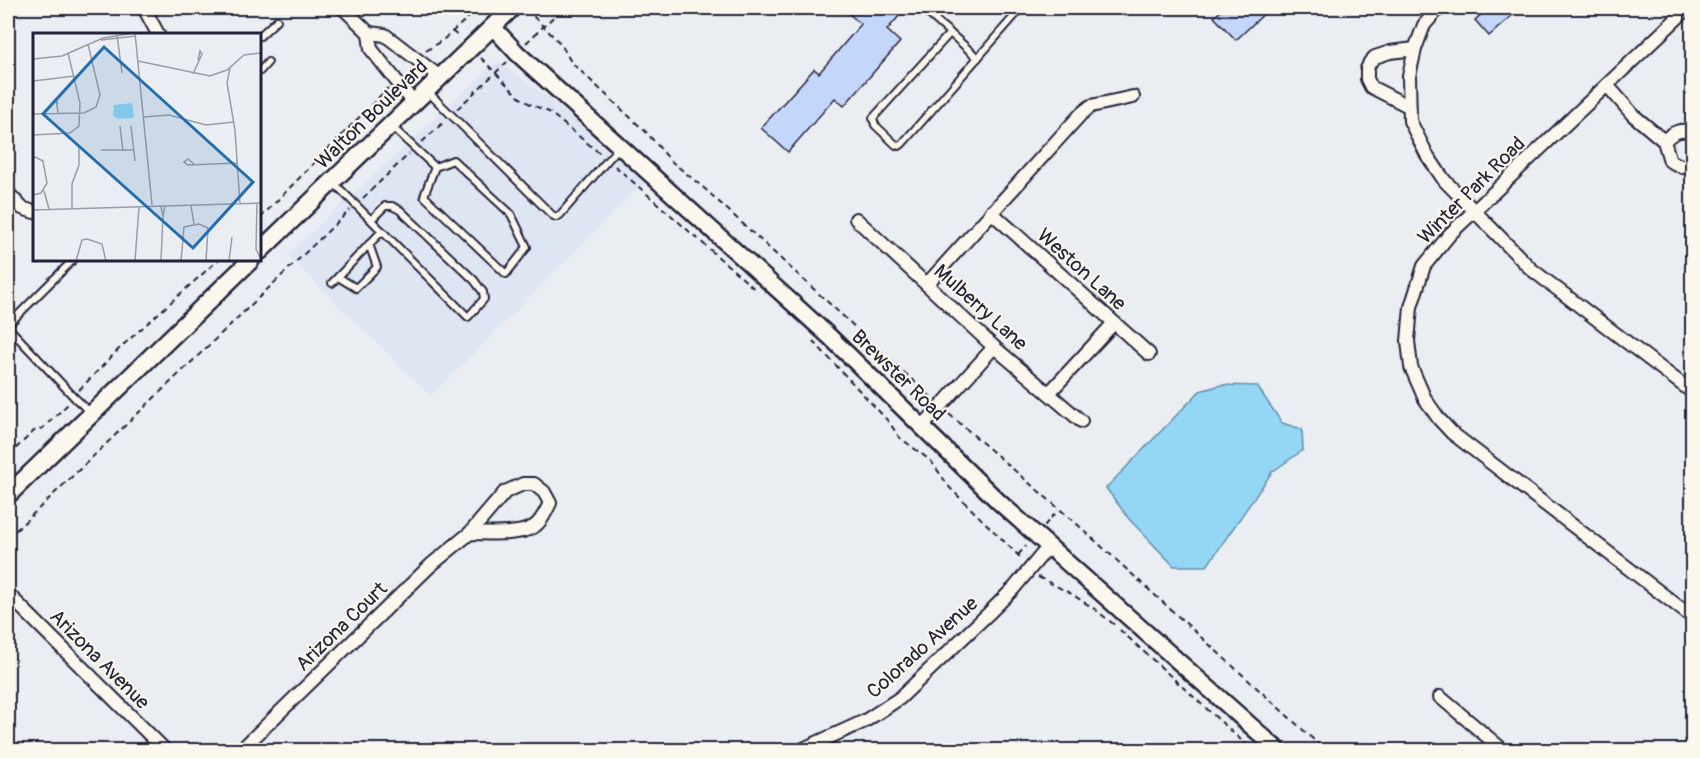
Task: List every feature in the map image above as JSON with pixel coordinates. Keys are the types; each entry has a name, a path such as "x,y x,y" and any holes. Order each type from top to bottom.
{"main road":[{"name":"Walton Boulevard","path":"261,250 512,8"},
{"path":"8,495 250,261"}],"street":[{"path":"144,8 157,33"},
{"path":"343,8 369,33 385,35 440,77"},
{"path":"1439,8 1424,25 1415,49 1410,76 1408,106 1410,121 1427,155 1444,180 1531,269 1692,392"},
{"name":"Winter Park Road","path":"1689,8 1450,234 1424,266 1411,307 1408,341 1411,367 1425,399 1452,433 1692,617"},
{"name":"Brewster Road","path":"493,27 517,53 831,337 999,502 1278,750"},
{"path":"369,33 371,49 414,103"},
{"path":"1408,106 1371,87 1367,79 1367,69 1375,57 1390,52 1415,49"},
{"path":"1607,85 1633,115 1664,141 1670,161 1683,167 1692,167"},
{"path":"927,284 1081,114 1091,106 1133,97"},
{"path":"1664,141 1672,133 1678,131 1686,130 1692,133"},
{"path":"8,193 22,208 33,212"},
{"name":"Weston Lane","path":"991,212 1149,354"},
{"name":"Mulberry Lane","path":"856,219 994,347 1081,421"},
{"path":"1048,393 1113,324"},
{"path":"922,427 994,347"},
{"name":"Arizona Court","path":"242,750 431,565 470,533 505,492 523,484 534,484 544,492 549,503 535,527 497,534 470,533"},
{"name":"Colorado Avenue","path":"801,750 866,721 900,698 1014,588 1048,546"},
{"name":"Arizona Avenue","path":"8,594 165,750"},
{"path":"1440,697 1503,750"}],"lane":[{"path":"922,8 978,58"},
{"path":"950,33 873,118 874,125 896,145 902,144 1020,8"},
{"path":"261,35 277,20"},
{"path":"261,69 268,62"},
{"path":"427,90 556,217 620,146"},
{"path":"390,125 435,167"},
{"path":"453,160 511,214 527,247 506,274 424,196 435,167 453,160"},
{"path":"332,181 356,205 371,220 468,317 484,299 483,292 466,272 400,210 392,206 385,206 371,220"},
{"path":"332,283 382,231"},
{"path":"338,277 356,288 377,267 369,244"},
{"path":"72,261 8,326 75,398 92,413"}],"path":[{"path":"415,58 444,39 479,8"},
{"path":"524,8 561,44 571,62 647,133 671,161 705,189 941,406 1078,525 1325,750"},
{"path":"8,538 563,8"},
{"path":"496,72 519,97 565,123 758,292"},
{"path":"261,217 396,80"},
{"path":"8,456 34,431 43,428 75,398 81,387 122,346 217,261"},
{"path":"808,337 882,414 899,437 931,461 951,488 1039,578 1070,593 1096,610 1252,750"}],"shaded area":[{"path":"497,61 552,100 645,181 431,396 287,255"}],"water":[{"path":"1221,385 1257,386 1282,423 1302,429 1303,450 1272,472 1207,566 1174,566 1129,519 1106,488 1200,391"}],"building":[{"path":"842,8 889,8 899,16 887,30 900,42 844,106 835,98 788,152 761,128 814,69 819,73 861,24"},
{"path":"1224,8 1270,8 1236,40 1214,17"},
{"path":"1480,8 1510,8 1515,13 1489,36 1475,20 1484,12"}]}
